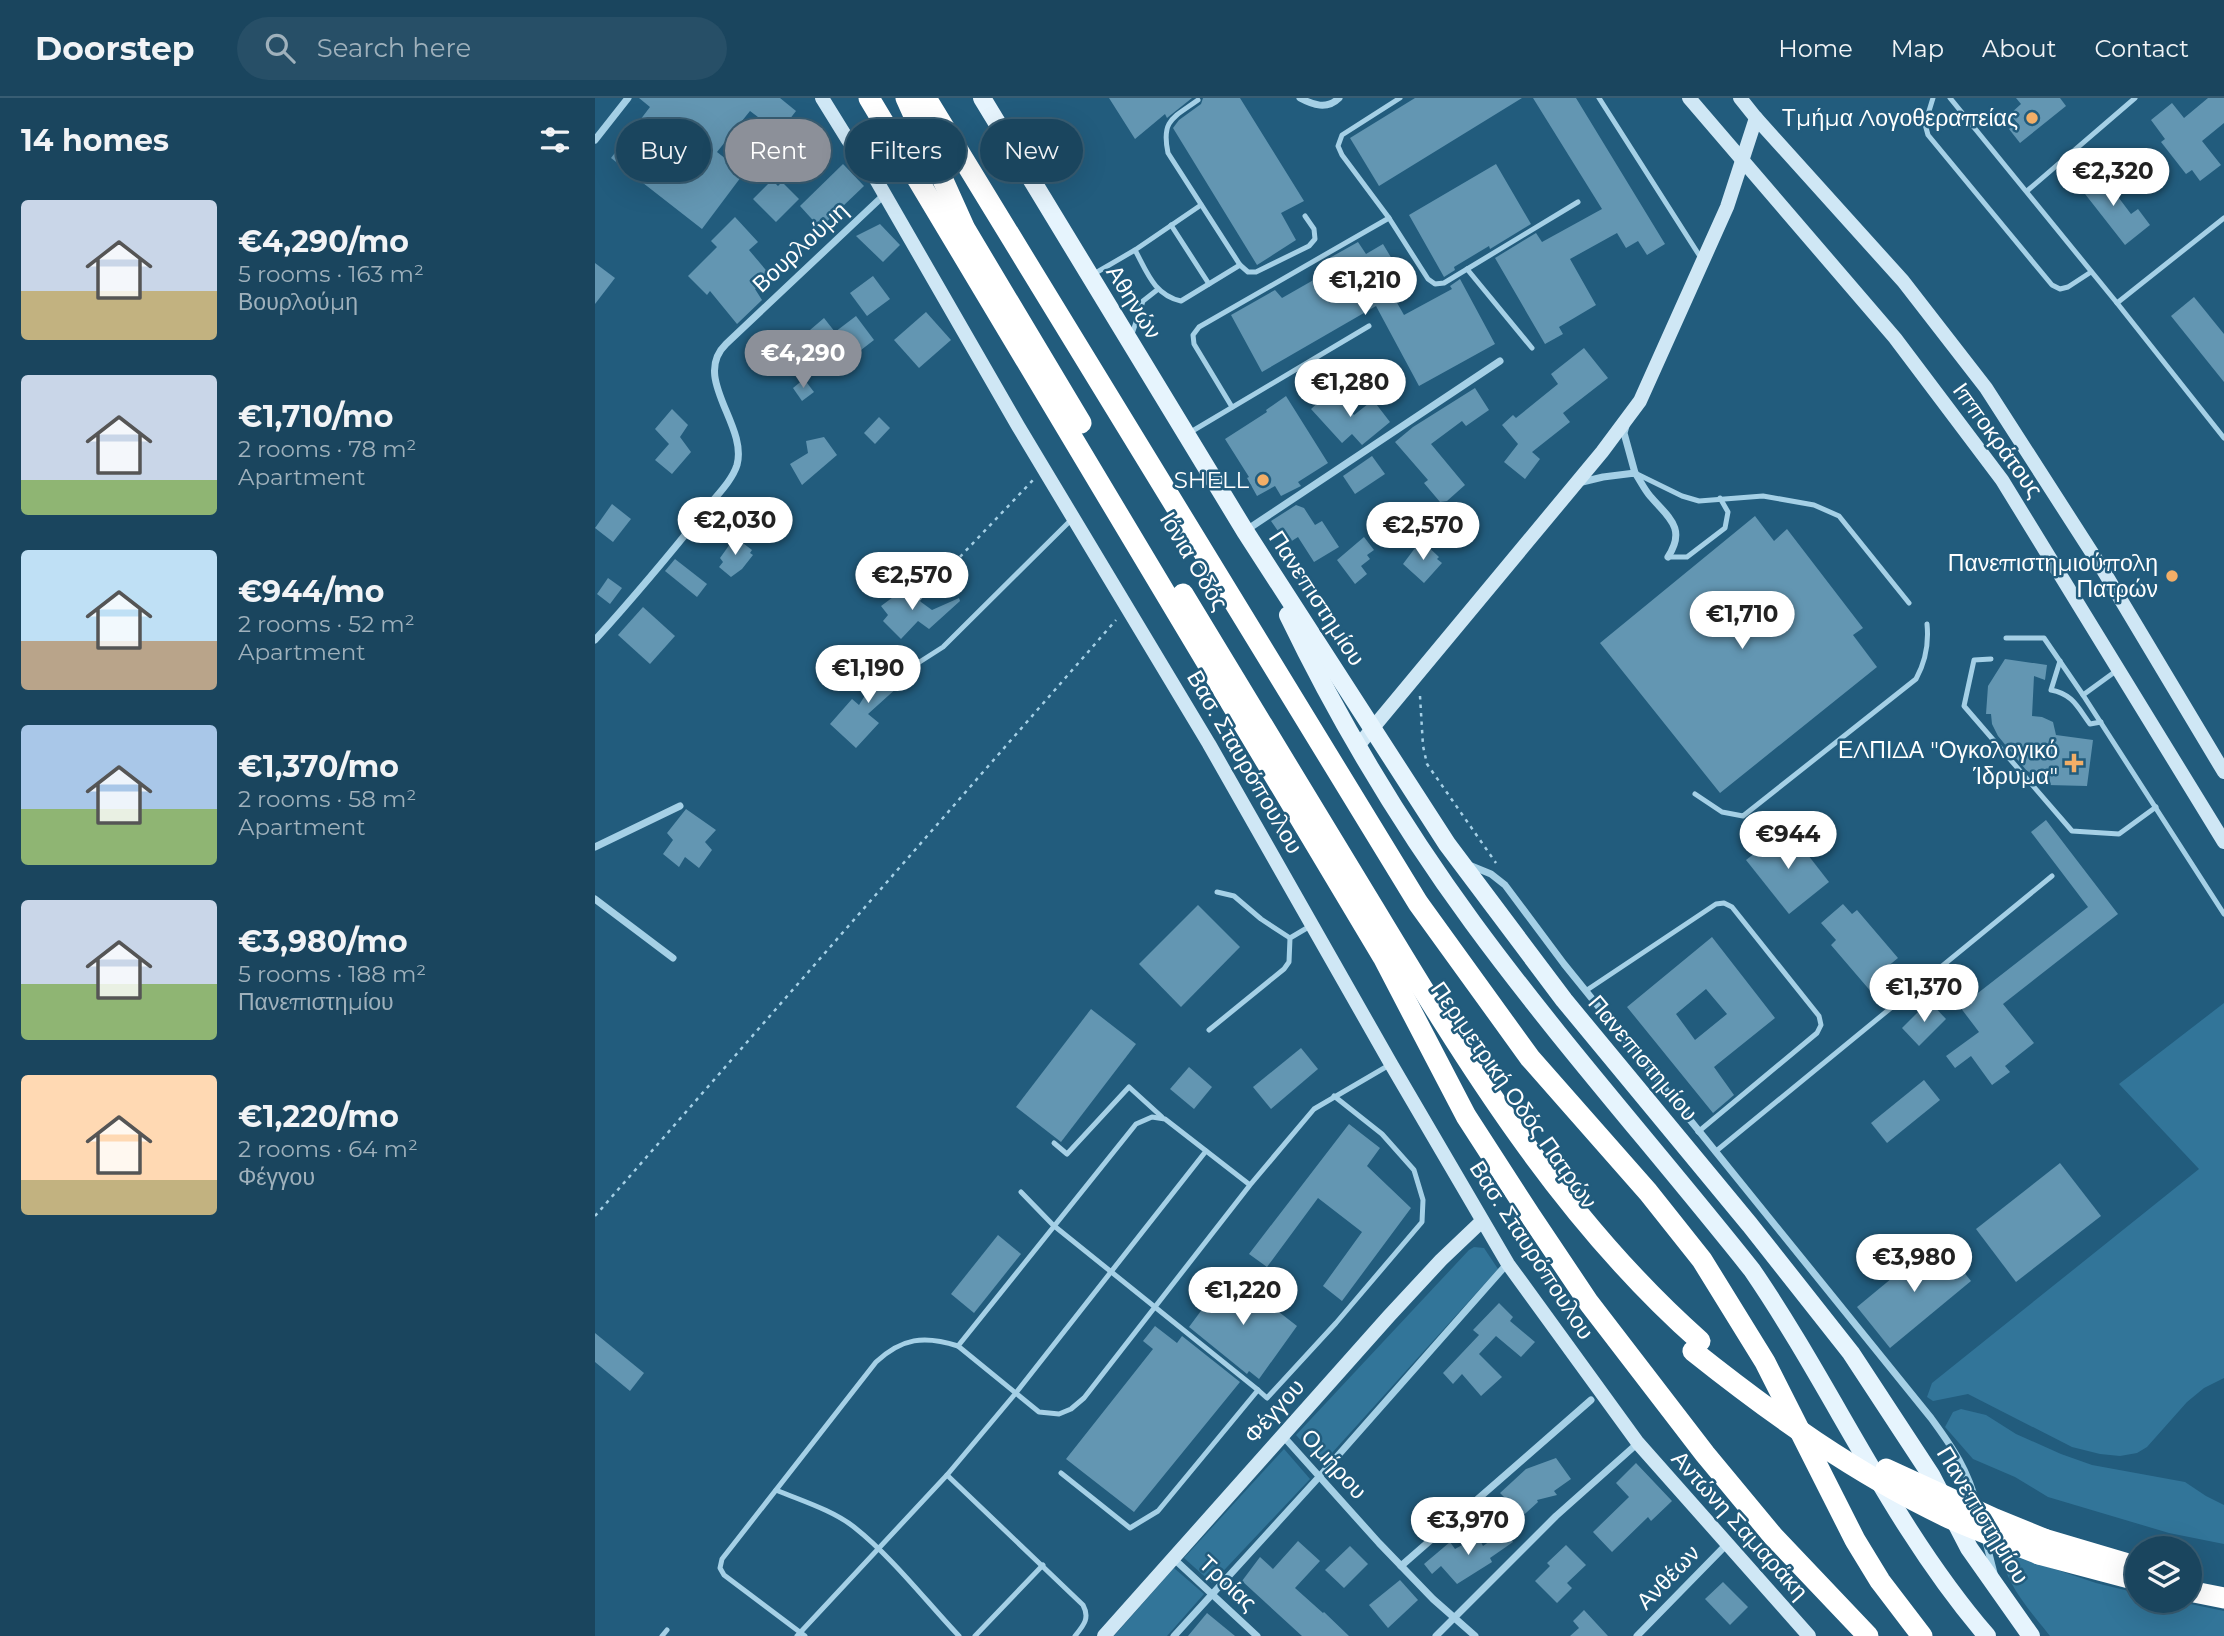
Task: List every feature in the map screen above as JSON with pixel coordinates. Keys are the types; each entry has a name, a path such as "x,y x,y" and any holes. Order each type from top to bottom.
{"highway":[{"name":"Ιόνια Οδός","path":"869,98 1383,957"},
{"name":"Ιόνια Οδός","path":"906,98 965,229 1427,1000 1456,1041"},
{"name":"Ιόνια Οδός","path":"926,98 1418,903 1530,1058 1648,1192 1702,1261 1765,1362 1855,1539 1880,1581 1922,1636"},
{"name":"Περιμετρική Οδός Πατρών","path":"1383,957 1431,1019 1474,1090 1559,1209 1657,1320 1696,1346 1786,1422 1863,1471 1949,1518 2125,1576"},
{"path":"1383,957 1466,1116 1589,1303 1669,1409 1773,1536 1868,1636"},
{"name":"Περιμετρική Οδός Πατρών","path":"1456,1041 1503,1115 1566,1201 1696,1346"},
{"name":"Περιμετρική Οδός Πατρών","path":"2041,1546 2125,1564"},
{"path":"2202,1580 2224,1584"},
{"path":"2202,1594 2224,1598"}],"main road":[{"name":"Αθηνών","path":"982,98 1245,531"},
{"name":"Πανεπιστημίου","path":"1245,531 1460,862 1564,1000 1750,1225 1851,1353 1931,1475 1969,1548 2031,1636"},
{"name":"Πανεπιστημίου","path":"1245,531 1318,678 1357,747 1426,855 1508,970 1752,1270 1785,1319 1920,1549 1987,1636"}],"street":[{"path":"595,140 628,98"},
{"name":"Βασ. Σταυρόπουλου","path":"822,98 870,169 1044,469 1209,744 1508,1264 1637,1443"},
{"path":"1300,98 1324,106 1339,98"},
{"name":"Ιπποκράτους","path":"1689,98 1895,338 2002,480 2224,842"},
{"name":"Ιπποκράτους","path":"1740,98 1903,281 1986,388 2103,570 2224,772"},
{"path":"1357,747 1640,401 1727,207 1756,118"},
{"name":"Βουρλούμη","path":"595,640 665,561 735,469 737,448 716,380 716,356 884,195"},
{"path":"1245,531 1500,361"},
{"path":"1628,418 1624,433 1635,472 1649,495 1673,520 1676,536 1674,548 1668,557"},
{"path":"1574,484 1635,472"},
{"path":"595,847 680,806"},
{"path":"1460,862 1498,878 1957,1454 1974,1494 1994,1568 1996,1588"},
{"path":"595,899 673,958"},
{"name":"Φέγγου","path":"1104,1636 1441,1260 1482,1221"},
{"path":"1174,1636 1508,1264"},
{"path":"1401,1566 1591,1400"},
{"name":"Ομήρου","path":"1283,1436 1401,1566 1475,1636"},
{"path":"1436,1636 1556,1516 1637,1443"},
{"name":"Αντώνη Σαμαράκη","path":"1637,1443 1809,1636"},
{"name":"Ανθέων","path":"1637,1636 1726,1545"},
{"name":"Τροίας","path":"1173,1558 1257,1636"}],"lane":[{"path":"1400,98 1342,135 1338,146 1428,279 1435,284 1444,283 1578,202"},
{"path":"1599,98 1703,262"},
{"path":"1933,98 1925,124 1928,135 2052,285 2060,289 2068,287 2091,272"},
{"path":"1950,98 2224,438"},
{"path":"2027,191 2135,98"},
{"path":"1198,100 1171,120 1164,135 1168,153 1240,265 1248,272 1256,272 1309,246 1315,239 1314,229 1305,216"},
{"path":"1090,276 1135,250 1201,205"},
{"path":"1232,407 1194,344 1193,335 1199,327 1389,218"},
{"path":"2117,303 2224,218"},
{"path":"1171,225 1209,284"},
{"path":"1135,250 1157,290 1168,298 1181,301 1240,265"},
{"path":"1467,269 1532,348"},
{"path":"1130,341 1143,301 1157,290"},
{"path":"1187,435 1369,326"},
{"path":"1635,472 1682,496 1699,501 1763,496 1814,505 1839,516 1909,604"},
{"path":"1668,557 1687,557 1725,528 1728,512 1720,498"},
{"path":"918,663 948,643 1073,518"},
{"path":"1695,794 1722,812 1743,816 1916,679 1926,655 1927,624"},
{"path":"2006,638 2044,638 2224,914"},
{"path":"1991,659 1974,660 1964,706 2072,831 2119,834 2156,807"},
{"path":"2060,662 2051,690 2070,696 2090,724 2101,722"},
{"path":"2083,695 2119,670"},
{"path":"1715,1152 2052,876"},
{"path":"1217,892 1234,896 1261,919 1290,938"},
{"path":"1587,990 1716,904 1724,903 1732,907 1819,1016 1821,1025 1817,1033 1698,1132"},
{"path":"1290,938 1312,925"},
{"path":"1209,1030 1284,969 1289,962 1290,938"},
{"path":"1206,1151 1015,1394 947,1475 800,1635 724,1575 720,1568 722,1559 876,1362 901,1344 918,1340 940,1340 958,1346 1015,1394 1039,1412 1059,1414 1071,1409 1084,1398 1250,1185 1314,1109 1391,1064"},
{"path":"1054,1143 1067,1154 1129,1087 1165,1119 1250,1185"},
{"path":"1021,1192 1053,1225 1267,1398 1336,1323 1422,1222 1423,1200 1414,1170 1381,1135 1333,1096"},
{"path":"958,1346 1136,1124 1152,1116 1165,1119"},
{"path":"1061,1473 1130,1528 1158,1511 1258,1390"},
{"path":"947,1475 1043,1565 1086,1610 1086,1620 1075,1636"},
{"path":"776,1490 815,1506 852,1526 878,1549 959,1636"},
{"path":"975,1636 1043,1565"},
{"path":"662,1636 667,1630"}],"path":[{"path":"919,600 1044,469"},
{"path":"595,1216 1127,607"},
{"path":"1420,692 1423,746 1427,764 1501,869"}],"shaded area":[{"path":"2224,1003 2224,1378 2204,1388 2187,1402 2147,1447 2137,1453 2120,1456 2072,1447 1968,1394 1933,1401 1927,1397 1932,1383 2199,1169 2119,1084"},
{"path":"1474,1247 1484,1248 1498,1269 1322,1464 1296,1435"},
{"path":"1961,1409 1986,1415 2016,1434 2092,1465 2185,1482 2224,1505 2224,1544 2202,1540 2202,1536 2169,1533 2048,1497 2015,1477 1973,1459 1945,1427 1953,1412"},
{"path":"1284,1449 1310,1479 1212,1583 1184,1558"},
{"path":"2004,1552 2125,1590 2125,1613 2202,1613 2202,1606 2224,1611 2224,1636 2050,1636 2012,1584 2004,1562"},
{"path":"1174,1568 1204,1594 1167,1636 1114,1636"}],"building":[{"path":"639,98 780,98 796,111 790,119 761,119 750,111 744,119 725,119 725,142 717,152 725,158 725,182 737,182 702,229 642,182 711,182 711,119 641,119 650,107"},
{"path":"1109,98 1192,98 1167,118 1165,114 1135,139"},
{"path":"1203,98 1240,98 1304,201 1281,213 1296,240 1257,265 1173,128 1179,120 1201,104"},
{"path":"1415,98 1522,98 1379,186 1350,138"},
{"path":"1533,98 1576,98 1665,244 1647,255 1638,241 1626,248 1617,233 1570,259 1596,305 1559,327 1563,334 1545,344 1495,258 1536,233 1542,242 1602,209"},
{"name":"Τμήμα Λογοθεραπείας","path":"2016,98 2060,98 2066,106 2020,143 2009,129 2017,123 2010,114 2021,104"},
{"path":"2208,98 2224,98 2224,123 2202,141 2221,165 2200,181 2192,170 2186,174 2161,142 2165,139 2151,120 2172,103 2184,118"},
{"path":"843,164 845,182 860,182 864,186 820,228 800,206 825,182 831,182 831,176"},
{"path":"1496,164 1531,224 1454,267 1455,270 1444,277 1409,215"},
{"path":"2097,169 2131,214 2138,209 2150,225 2125,245 2078,185"},
{"path":"770,182 778,186 782,182 799,199 776,222 753,199"},
{"path":"735,217 758,242 749,250 770,275 755,289 762,300 737,324 710,291 707,295 688,276 717,247 711,241"},
{"path":"880,224 900,245 883,262 856,236"},
{"path":"1358,242 1366,254 1383,244 1395,264 1380,273 1404,315 1452,289 1450,286 1460,279 1495,344 1419,386 1376,306 1262,372 1231,315 1275,290 1282,298 1331,270 1326,260"},
{"path":"595,263 615,278 595,304"},
{"path":"873,276 890,299 867,316 850,293"},
{"path":"2194,297 2224,334 2224,382 2171,316"},
{"path":"926,312 951,340 919,368 894,340"},
{"path":"856,316 874,340 839,367 810,330 824,318 835,332"},
{"path":"1584,348 1608,378 1563,413 1570,422 1532,452 1540,459 1525,479 1504,462 1518,444 1502,425 1513,415 1516,418 1558,384 1551,374"},
{"path":"804,379 814,392 802,401 793,388"},
{"path":"1475,388 1489,410 1466,426 1462,421 1431,444 1465,485 1447,501 1440,502 1424,483 1428,480 1395,442 1413,427"},
{"path":"1332,390 1354,415 1373,400 1390,422 1362,445 1352,434 1342,443 1311,409"},
{"path":"1286,396 1328,463 1298,482 1301,486 1281,496 1275,486 1257,496 1247,478 1249,477 1225,439 1267,412 1266,410"},
{"path":"672,409 688,425 680,437 691,452 672,474 655,460 669,444 655,429"},
{"path":"879,417 890,428 875,444 864,433"},
{"path":"824,437 837,455 802,485 790,464 808,453 806,441"},
{"path":"1372,456 1385,474 1355,494 1343,476"},
{"path":"612,504 631,519 613,542 595,528"},
{"path":"1296,505 1304,508 1315,525 1322,521 1339,547 1314,562 1298,537 1287,544 1271,521"},
{"path":"1755,516 1774,541 1787,529 1863,628 1853,635 1877,667 1720,793 1600,643"},
{"path":"735,537 752,550 750,553 753,555 742,569 731,577 719,567 723,562 720,558"},
{"path":"1364,537 1374,550 1367,555 1370,559 1361,566 1367,574 1355,584 1337,560"},
{"path":"1421,540 1442,563 1424,583 1403,564"},
{"path":"675,559 707,584 697,597 665,571"},
{"path":"608,578 622,588 610,604 597,594"},
{"path":"908,586 921,602 932,610 959,598 960,601 929,629 918,621 901,639 883,621 888,615 881,606"},
{"path":"643,607 675,636 650,664 618,635"},
{"path":"889,657 909,677 868,714 879,723 856,748 830,724 852,699 859,705"},
{"path":"2005,659 2047,665 2045,680 2034,676 2032,716 2053,722 2056,735 2093,740 2087,786 2048,785 2026,770 1998,736 1991,714 1986,714 1988,686"},
{"path":"686,809 716,830 705,842 712,850 699,868 685,857 679,867 663,854 673,840 667,833"},
{"path":"2046,820 2118,914 2003,1004 2034,1043 2005,1066 2010,1072 1992,1085 1971,1056 1955,1068 1946,1056 1979,1032 1960,1007 2088,907 2031,832"},
{"path":"1787,828 1829,882 1789,914 1746,860"},
{"path":"1843,904 1852,914 1857,910 1898,958 1881,972 1888,981 1873,994 1831,945 1836,940 1821,923"},
{"path":"1198,905 1240,947 1181,1007 1139,964"},
{"path":"1712,937 1775,1018 1714,1067 1734,1095 1713,1113 1627,1007","holes":["1706,989 1727,1014 1695,1040 1676,1014"]},
{"path":"1929,1001 1946,1019 1919,1046 1902,1028"},
{"path":"1091,1009 1136,1044 1061,1142 1016,1107"},
{"path":"1301,1048 1318,1069 1271,1109 1253,1087"},
{"path":"1189,1067 1212,1087 1194,1109 1170,1089"},
{"path":"1924,1080 1940,1100 1887,1143 1871,1123"},
{"path":"1349,1124 1380,1148 1367,1166 1411,1208 1342,1301 1323,1286 1362,1232 1318,1198 1267,1267 1249,1254"},
{"path":"2060,1163 2101,1216 2016,1282 1976,1229"},
{"path":"998,1235 1021,1254 974,1313 951,1294"},
{"path":"1938,1240 1971,1281 1890,1348 1857,1307"},
{"path":"1229,1273 1297,1326 1259,1379 1249,1371 1247,1374 1189,1327"},
{"path":"1499,1303 1513,1317 1510,1321 1535,1342 1521,1357 1496,1336 1479,1354 1502,1377 1481,1396 1462,1374 1453,1384 1443,1373 1479,1335 1473,1330"},
{"path":"1155,1326 1177,1343 1182,1336 1240,1382 1134,1512 1066,1459 1153,1349 1143,1341"},
{"path":"595,1333 644,1373 630,1391 595,1362"},
{"path":"1556,1458 1571,1479 1554,1491 1557,1495 1537,1500 1538,1502 1507,1530 1494,1512 1508,1501 1500,1493 1526,1469"},
{"path":"1636,1463 1672,1501 1651,1521 1648,1517 1612,1552 1593,1532 1629,1497 1616,1483"},
{"path":"1506,1530 1513,1542 1490,1558 1492,1562 1457,1584 1441,1566 1432,1574 1424,1564 1450,1542 1455,1549 1478,1536 1483,1546"},
{"path":"1298,1541 1320,1561 1295,1588 1349,1636 1302,1636 1242,1581 1260,1557 1273,1569"},
{"path":"1566,1545 1586,1565 1567,1583 1572,1588 1557,1603 1535,1581 1550,1566 1547,1563"},
{"path":"1350,1546 1368,1564 1344,1588 1325,1570"},
{"path":"1400,1580 1418,1600 1388,1628 1369,1605"},
{"path":"1723,1582 1748,1607 1730,1625 1705,1599"},
{"path":"1584,1610 1608,1636 1570,1636 1579,1628 1573,1621"},
{"path":"1207,1613 1235,1636 1188,1636"}],"place":[{"name":"Τμήμα Λογοθεραπείας","path":"2032,118"},
{"name":"SHELL","path":"1263,480"},
{"name":"Πανεπιστημιούπολη Πατρών","path":"2172,576"},
{"name":"ΕΛΠΙΔΑ \"Ογκολογικό Ίδρυμα\"","path":"2074,763"}]}
